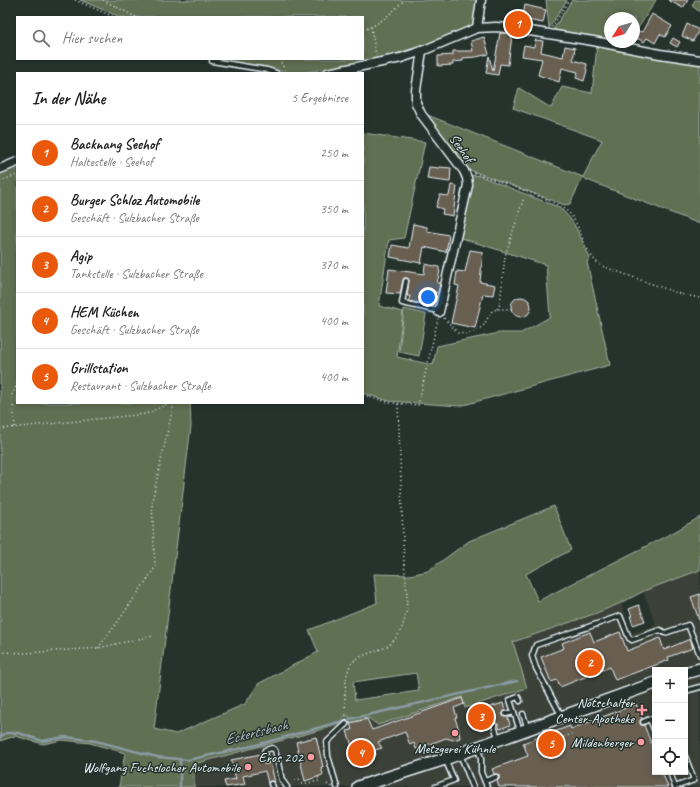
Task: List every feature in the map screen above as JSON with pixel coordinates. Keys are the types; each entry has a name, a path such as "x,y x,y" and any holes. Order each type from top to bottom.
{"street":[{"path":"477,28 481,0"},
{"path":"333,72 401,58 477,28 510,28 549,33 700,60"},
{"name":"Seehof","path":"422,51 416,103 421,114 464,171 468,185 440,312"},
{"path":"0,169 16,162"},
{"path":"688,672 700,670"},
{"path":"358,787 382,784 445,759 652,687"}],"lane":[{"path":"212,61 273,72"},
{"path":"406,282 402,303 440,312"},
{"path":"562,717 536,668 532,656 536,645 620,616 629,638 632,640 660,630 665,633 688,625 700,655"},
{"path":"688,692 700,687"},
{"path":"520,701 518,697 510,700 514,712 524,731"},
{"path":"506,714 514,712"},
{"path":"524,714 524,731"},
{"path":"643,722 650,719 652,724"},
{"path":"337,787 328,756 327,742 346,724"},
{"path":"494,725 499,740"},
{"path":"266,761 264,754 265,750 272,748 275,750 282,780 287,787"},
{"path":"477,748 481,759 481,772 487,787"},
{"path":"460,754 473,787"},
{"path":"435,787 454,780 445,759"},
{"path":"671,775 675,787 694,780 688,764"},
{"path":"485,781 493,777"}],"path":[{"path":"75,0 112,16"},
{"path":"103,0 134,16"},
{"path":"364,30 371,28 393,12 403,0"},
{"path":"549,33 569,0"},
{"path":"371,28 377,64"},
{"path":"280,60 286,72"},
{"path":"464,171 546,199 566,210 575,222 593,258 602,266 680,294 700,298"},
{"path":"0,180 16,175"},
{"path":"497,309 500,304 505,256 523,200"},
{"path":"440,312 458,333 466,334 476,331 482,326 492,311 497,309 511,309"},
{"path":"364,395 391,403 418,405 440,312"},
{"path":"15,427 12,395 16,386"},
{"path":"346,716 345,685 352,664 360,658 389,646 403,625 407,612 398,403"},
{"path":"0,429 146,414 167,404"},
{"path":"98,648 117,624 155,568 152,501 174,404"},
{"path":"0,652 26,653 98,648 153,636"},
{"path":"564,737 572,734"},
{"path":"302,784 319,781 318,776"},
{"path":"295,780 301,779 301,782"},
{"path":"327,784 330,787"}],"shaded area":[{"path":"700,570 700,787 194,787 194,764 368,718 378,725 462,697 466,708 527,688 513,642 621,603 632,633 656,625 643,591"}],"green space":[{"path":"80,0 478,0 474,25 426,44 374,61 307,72 284,72 267,67 221,60 364,60 364,16 118,16"},
{"path":"546,0 567,0 549,28"},
{"path":"572,0 656,0 640,25 640,12 604,12 604,40 553,30"},
{"path":"695,0 700,0 700,12 692,6"},
{"path":"597,46 700,65 700,224 587,180 583,177 602,140 513,108 519,88 551,108 562,87 592,93"},
{"path":"425,114 583,177 570,204 565,205 467,169"},
{"path":"364,133 425,142 404,238 389,240 379,306 403,312 397,357 433,365 437,346 499,333 521,333 550,317 546,265 458,237 470,178 473,175 480,176 558,207 569,217 590,258 587,262 610,365 460,406 389,401 364,393"},
{"path":"16,166 16,404 190,404 191,426 154,729 176,734 245,704 258,684 318,652 309,630 377,603 374,574 410,575 428,571 469,541 554,506 571,550 526,574 538,601 674,532 700,517 700,570 646,590 621,603 594,614 513,642 527,688 465,708 462,697 378,725 368,718 349,723 349,716 343,717 343,724 194,764 194,787 119,787 125,753 90,743 62,740 43,744 15,736 0,741 0,173","holes":["416,673 419,691 355,700 353,682"]},
{"path":"404,309 426,314 419,356 399,352"}],"building":[{"path":"668,0 688,0 683,8"},
{"path":"525,5 546,10 543,23 522,19"},
{"path":"652,14 672,26 665,37 660,34 655,43 647,38 644,42 640,40 640,31 642,32"},
{"path":"687,24 699,30 693,41 682,36"},
{"path":"500,33 511,34 512,36 508,65 500,64 498,75 486,73 489,56 493,71"},
{"path":"484,37 489,54 463,58 463,61 453,62 453,65 438,66 438,56 453,55 453,51 473,51 471,41"},
{"path":"673,38 680,42 677,47 670,43"},
{"path":"535,40 543,41 541,52 563,57 565,46 575,48 573,60 587,64 584,81 576,78 578,72 562,68 559,82 538,75 542,59 522,56 524,45 534,47"},
{"path":"429,167 451,168 450,182 427,179"},
{"path":"451,185 457,186 453,216 442,214 443,209 436,207 440,195 449,196"},
{"path":"413,224 427,227 427,231 449,235 446,252 424,247 421,263 390,257 392,245 409,248"},
{"path":"470,250 483,252 480,282 495,285 493,295 483,294 475,328 451,323 459,286 455,285 457,271 465,272"},
{"path":"425,264 439,267 440,271 437,283 440,283 438,293 435,292 432,306 409,301 410,296 407,296 409,280 407,278 404,278 403,280 400,294 386,293 389,269 424,274"},
{"path":"517,297 525,297 531,303 531,311 525,317 517,317 511,311 511,303"},
{"path":"700,594 700,620 699,620 691,597"},
{"path":"639,605 645,621 633,625 630,616 632,616 629,609"},
{"path":"590,632 594,642 620,632 627,651 660,638 664,650 690,639 693,648 668,657 669,660 615,680 610,667 560,687 557,680 551,682 541,657 564,648 562,643"},
{"path":"462,698 464,704 454,708 460,738 453,740 446,738 416,749 414,743 410,745 405,732 378,742 382,748 375,750 376,755 357,761 347,731 352,730 350,723 367,719 372,730"},
{"path":"503,703 505,711 503,716 512,716 508,718 510,725 500,729 498,724 493,722 491,723 491,726 479,730 472,709 483,706 484,709"},
{"path":"636,704 642,719 640,723 641,725 644,725 652,745 652,775 663,775 668,787 499,787 497,781 499,779 499,775 494,774 492,769 528,756 523,743 570,726 571,729"},
{"path":"316,737 323,767 321,767 323,775 305,781 296,742"},
{"name":"Wolfgang Fuchslocher Automobile","path":"261,754 264,764 268,764 270,760 275,783 270,781 268,783 265,771 243,776 245,784 226,787 224,781 236,779 231,760"}],"waterway":[{"name":"Eckertsbach","path":"0,737 6,733 19,733 42,741 65,737 96,741 157,757 188,760 256,745 350,719 517,681"},
{"path":"180,759 180,787"}],"place":[{"name":"Backnang Seehof","path":"518,24"},
{"name":"Burger Schloz Automobile","path":"590,663"},
{"name":"Notschalter Center-Apotheke","path":"642,710"},
{"name":"Agip","path":"481,717"},
{"name":"Metzgerei Kühnle","path":"455,733"},
{"name":"Mildenberger","path":"641,742"},
{"name":"Grillstation","path":"551,744"},
{"name":"HEM Küchen","path":"361,753"},
{"name":"Eros 202","path":"311,757"},
{"name":"Wolfgang Fuchslocher Automobile","path":"248,767"}]}
